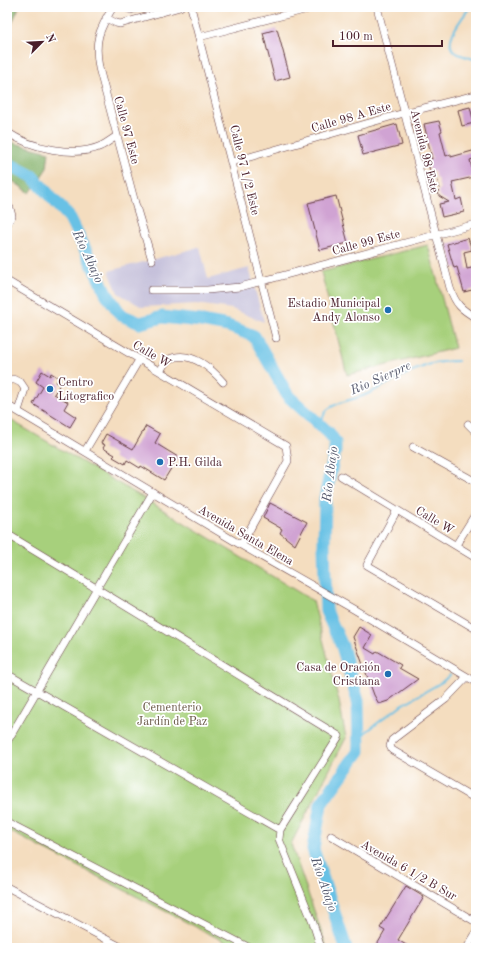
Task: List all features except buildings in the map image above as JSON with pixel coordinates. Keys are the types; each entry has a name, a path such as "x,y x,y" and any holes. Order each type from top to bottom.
{"street":[{"name":"Calle 97 Este","path":"113,7 102,27 97,42 96,52 135,203 152,260"},
{"path":"125,7 131,10 142,7"},
{"path":"106,18 120,24 180,7"},
{"name":"Calle 97 1/2 Este","path":"191,7 276,338"},
{"path":"199,37 316,7"},
{"name":"Avenida 98 Este","path":"377,7 435,235 454,301 476,318"},
{"name":"Calle 98 A Este","path":"232,162 404,113 476,95"},
{"path":"7,132 37,146 54,150 74,151 88,150 100,146 117,136"},
{"path":"7,206 10,208 12,216 7,224"},
{"name":"Calle 99 Este","path":"151,290 213,290 240,286 476,224"},
{"name":"Calle W","path":"7,281 286,446 288,461 241,545"},
{"path":"160,372 167,360 185,356 199,360 215,373 223,382"},
{"path":"85,451 139,360"},
{"path":"7,382 13,379 25,387 18,411"},
{"name":"Avenida Santa Elena","path":"7,405 241,545 355,610 476,682"},
{"path":"468,424 476,432"},
{"path":"413,447 476,482"},
{"name":"Calle W","path":"341,476 476,558"},
{"path":"7,742 153,492"},
{"path":"397,510 367,565 476,629"},
{"path":"456,545 476,512"},
{"path":"7,534 339,736 280,830 279,840 313,923 321,948"},
{"path":"7,674 280,830"},
{"path":"467,676 446,699 392,740 390,746 392,750 476,799"},
{"path":"7,822 250,948"},
{"name":"Avenida 6 1/2 B Sur","path":"331,836 476,922"},
{"path":"7,887 123,948"},
{"path":"467,948 476,933"}],"shaded area":[{"path":"200,247 208,279 249,268 264,322 232,309 196,304 142,307 118,293 109,271"}],"green space":[{"path":"7,7 19,7 7,35"},
{"path":"7,141 49,152 47,168 30,193 7,177 11,169 7,167"},
{"name":"Estadio Municipal Andy Alonso","path":"428,245 455,348 347,375 321,272"},
{"name":"Cementerio Jardín de Paz","path":"7,418 142,497 313,601 339,701 346,738 291,844 327,948 237,948 7,830"}],"waterway":[{"name":"Rio Sierpre","path":"470,7 455,29 452,36 451,48 460,55 476,60"},
{"name":"Río Abajo","path":"7,163 32,176 70,218 106,293 121,315 140,323 162,317 201,321 228,326 254,336 288,396 329,433 335,442 335,451 325,498 324,545 326,611 342,646 358,701 359,751 321,804 313,849 346,948"},
{"name":"Rio Sierpre","path":"321,426 326,411 336,404 365,395 412,371 428,365 458,361"},
{"path":"358,738 400,706 442,682 450,675"}],"place":[{"name":"Estadio Municipal Andy Alonso","path":"388,310"},
{"name":"Centro Litografico","path":"50,389"},
{"name":"P.H. Gilda","path":"160,462"},
{"name":"Casa de Oración Cristiana","path":"388,674"}]}
